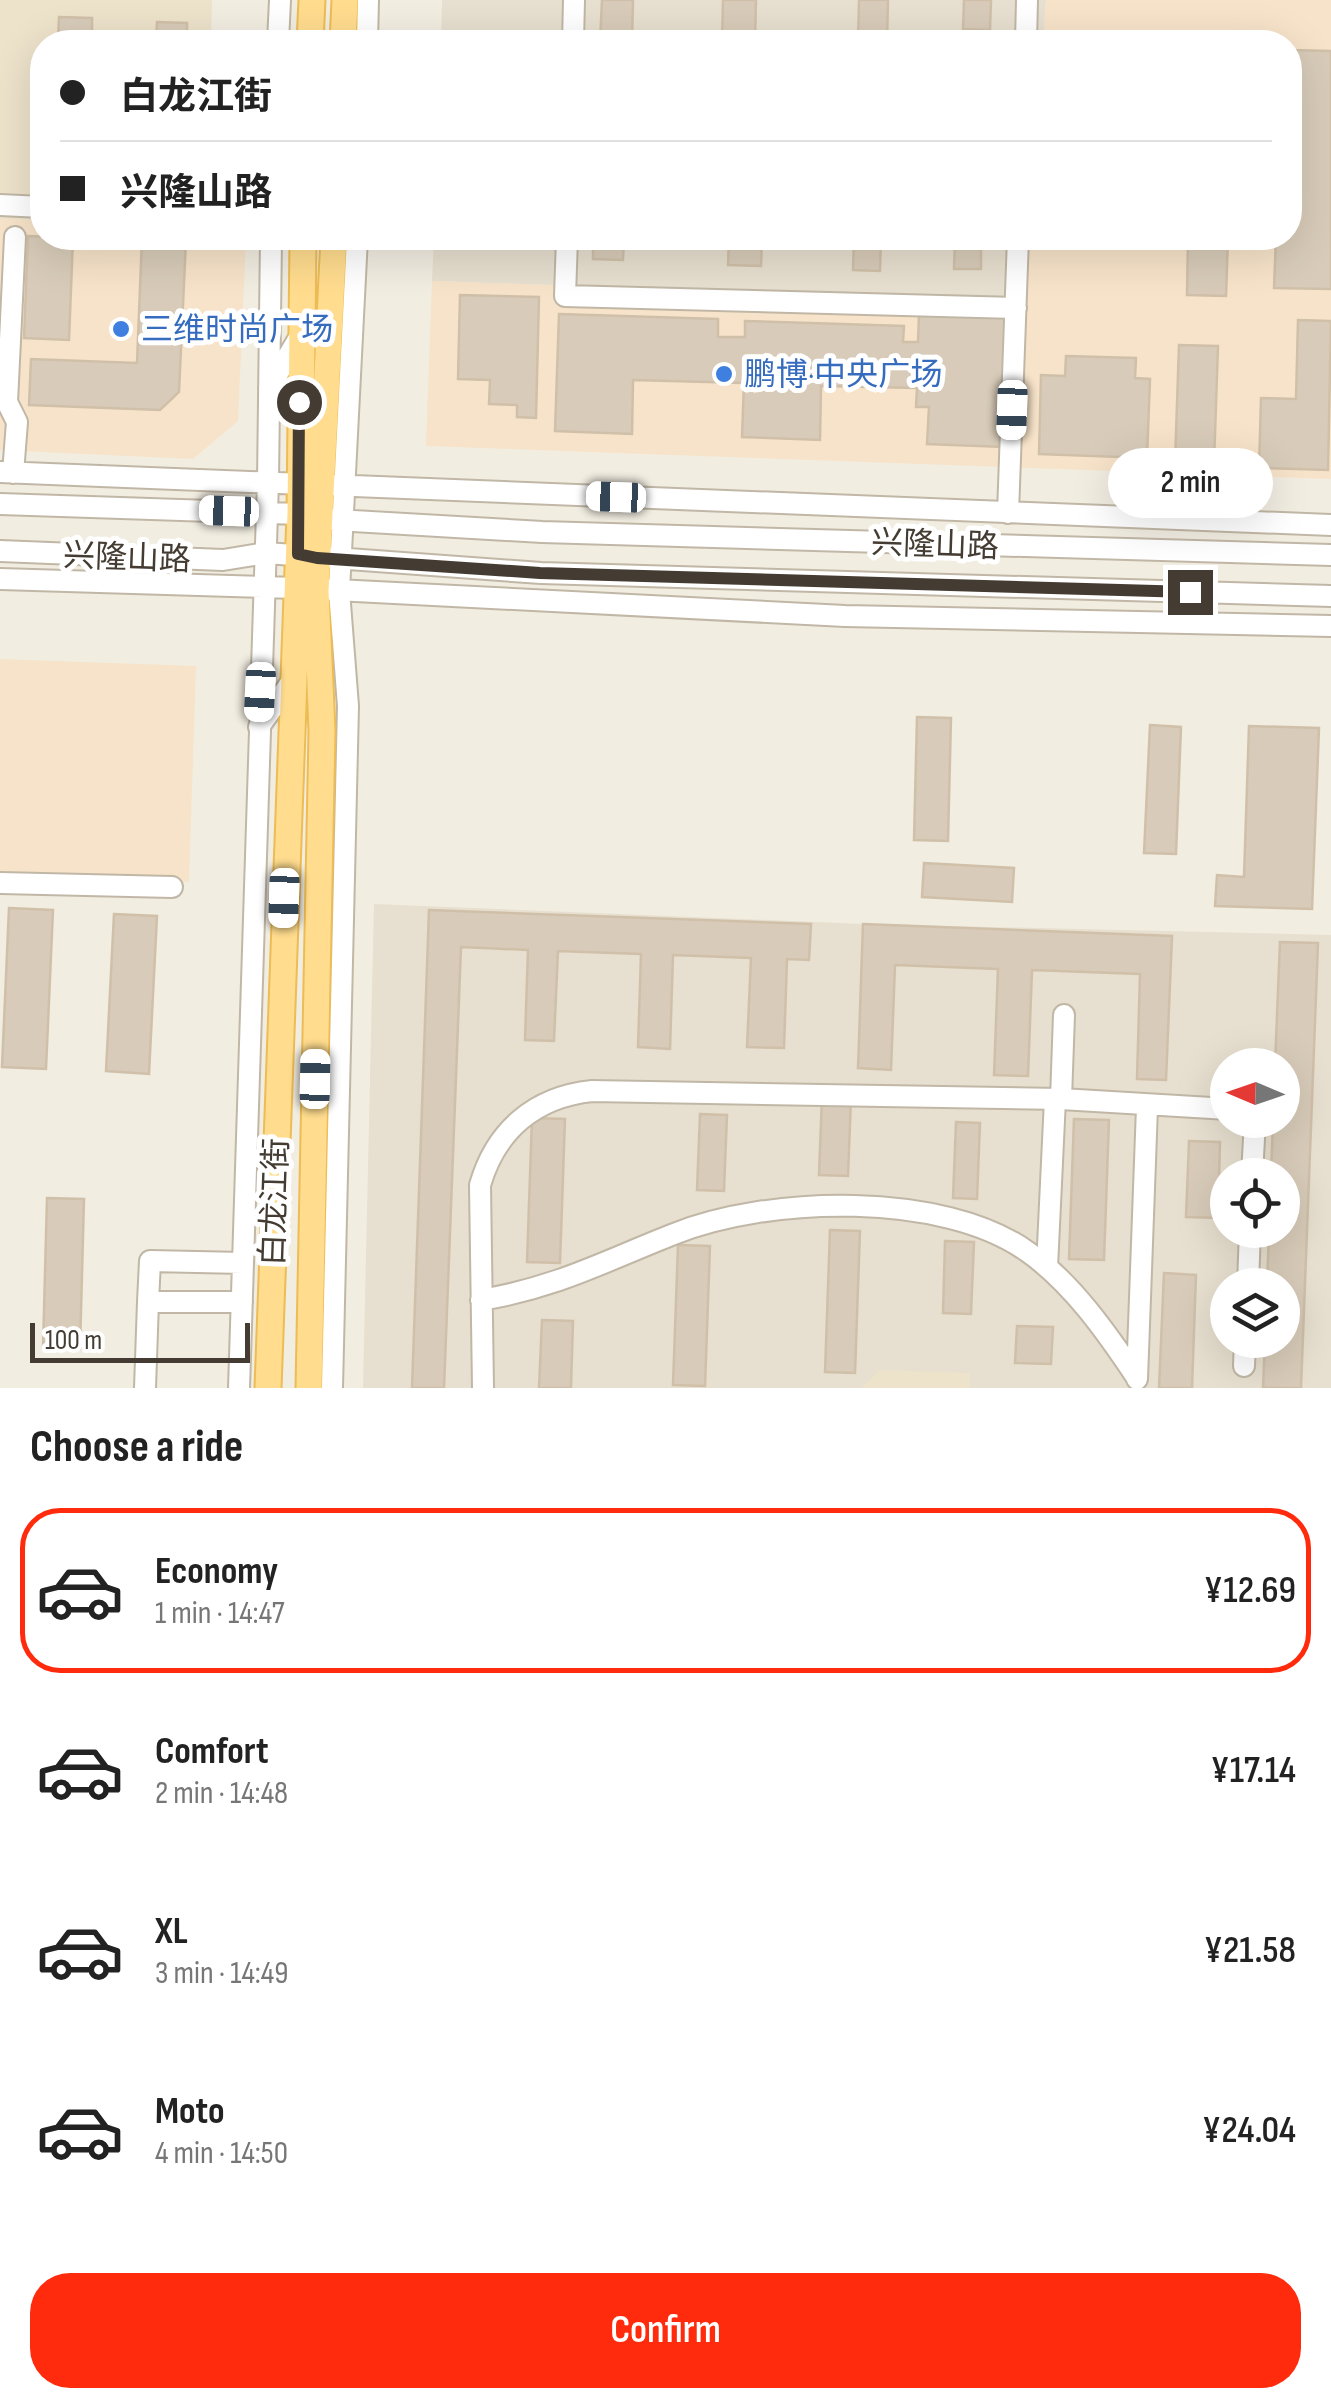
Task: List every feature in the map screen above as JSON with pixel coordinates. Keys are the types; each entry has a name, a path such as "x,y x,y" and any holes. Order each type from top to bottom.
{"main road":[{"path":"311,30 312,0"},
{"path":"344,30 345,0"},
{"name":"白龙江街","path":"303,250 299,338 321,485"},
{"name":"白龙江街","path":"309,1388 322,731 318,590 333,250"},
{"name":"白龙江街","path":"268,1388 292,681 318,590"}],"street":[{"path":"279,30 280,0"},
{"path":"367,30 368,0"},
{"path":"573,30 574,0"},
{"path":"1026,30 1027,0"},
{"path":"0,205 30,206"},
{"path":"15,237 7,402 18,422 7,473 1331,525"},
{"name":"白龙江街","path":"239,1388 268,481 271,250"},
{"name":"白龙江街","path":"321,485 351,332 356,250"},
{"path":"566,250 565,296 1016,308"},
{"path":"1008,512 1018,250"},
{"path":"326,379 351,332"},
{"path":"269,388 299,338"},
{"name":"兴隆山路","path":"0,504 267,512 542,532 1331,555"},
{"path":"1166,550 1168,519"},
{"name":"兴隆山路","path":"0,552 223,560 266,552 540,573 1331,596"},
{"path":"0,579 265,587 846,616 1331,626"},
{"path":"318,590 348,706 332,1388"},
{"path":"1154,590 1201,623"},
{"path":"258,727 292,681"},
{"path":"322,731 348,706"},
{"path":"0,883 172,886"},
{"path":"252,969 281,1006"},
{"path":"1047,1267 1064,1015"},
{"path":"483,1388 477,1201 484,1170 499,1142 520,1118 562,1096 592,1092 1058,1099 1210,1108"},
{"path":"1137,1383 1147,1107"},
{"path":"482,1300 582,1275 674,1234 816,1207 902,1209 962,1220 1006,1238 1047,1267 1137,1383"},
{"path":"145,1388 150,1261 243,1262"},
{"path":"148,1302 242,1302"},
{"path":"1244,1358 1244,1366"}],"shaded area":[{"path":"0,0 212,0 211,30 30,30 30,220 0,219"},
{"path":"442,0 1046,0 1044,30 441,30"},
{"path":"1046,0 1331,0 1331,479 426,446 432,281 1021,301 1026,250 1302,250 1302,30 1044,30"},
{"name":"三维时尚广场","path":"0,219 30,220 30,250 245,250 238,421 193,459 0,450"},
{"path":"433,250 1026,250 1022,301 432,281"},
{"path":"0,659 196,666 189,882 0,877"},
{"path":"374,904 863,924 1331,935 1331,1388 363,1388"},
{"path":"880,1370 970,1373 970,1388 861,1388"}],"building":[{"path":"602,0 633,0 632,30 601,30"},
{"path":"723,0 756,0 755,30 722,30"},
{"path":"859,0 888,0 887,30 858,30"},
{"path":"964,0 991,0 990,30 963,29"},
{"path":"59,17 92,18 92,30 58,30"},
{"path":"157,22 187,23 187,30 157,30"},
{"path":"1302,50 1331,51 1331,289 1274,288 1276,250 1302,250"},
{"path":"30,236 30,250 73,250 69,340 24,338"},
{"path":"142,250 186,250 179,392 160,410 29,405 31,359 137,363"},
{"path":"593,250 623,250 623,260 593,259"},
{"path":"729,250 762,250 761,266 728,265"},
{"path":"854,250 881,250 880,271 853,270"},
{"path":"955,250 981,250 981,269 954,269"},
{"path":"1188,250 1228,250 1226,296 1187,295"},
{"path":"460,295 539,297 536,418 517,417 517,405 489,404 490,380 458,379"},
{"path":"559,314 718,319 718,337 745,337 745,321 904,326 903,342 918,342 919,314 1007,316 1003,447 927,444 929,407 916,407 917,388 821,386 820,440 742,437 744,383 633,380 632,434 555,431"},
{"path":"1298,320 1331,321 1328,470 1259,468 1261,398 1296,399"},
{"path":"1179,345 1218,346 1214,464 1175,463"},
{"path":"1066,356 1136,358 1135,378 1150,379 1147,458 1039,454 1041,375 1065,376"},
{"path":"917,717 951,718 948,841 914,840"},
{"path":"1150,725 1181,727 1176,854 1144,853"},
{"path":"1249,726 1319,728 1312,909 1215,906 1217,875 1244,877"},
{"path":"924,863 1014,868 1012,902 922,897"},
{"path":"9,908 53,910 46,1069 2,1067"},
{"path":"429,910 811,924 809,960 787,959 784,1048 747,1047 751,958 673,955 670,1049 638,1047 641,954 558,951 554,1041 525,1040 528,950 461,947 444,1388 412,1388"},
{"path":"114,914 157,916 149,1074 106,1071"},
{"path":"863,924 1172,936 1166,1080 1137,1079 1140,974 1032,970 1028,1076 994,1075 998,969 895,965 891,1070 858,1068"},
{"path":"1280,942 1318,943 1301,1388 1263,1388 1264,1358 1300,1358 1300,1268 1268,1268 1268,1248 1300,1248 1300,1158 1272,1158 1272,1138 1300,1138 1300,1048 1276,1048"},
{"path":"822,1097 851,1098 848,1176 819,1175"},
{"path":"700,1114 727,1115 724,1191 697,1190"},
{"path":"532,1118 565,1119 560,1263 527,1262"},
{"path":"1074,1119 1109,1120 1104,1260 1069,1259"},
{"path":"956,1122 980,1123 977,1199 953,1198"},
{"path":"1189,1141 1220,1142 1220,1158 1210,1158 1210,1218 1186,1217"},
{"path":"47,1198 84,1199 80,1349 43,1348"},
{"path":"830,1230 860,1231 855,1373 825,1372"},
{"path":"945,1241 974,1242 971,1314 943,1313"},
{"path":"678,1245 710,1246 705,1386 673,1385"},
{"path":"1164,1273 1196,1275 1192,1388 1159,1388"},
{"path":"542,1320 573,1321 571,1388 539,1388"},
{"path":"1017,1326 1053,1327 1051,1364 1015,1363"}],"place":[{"name":"三维时尚广场","path":"121,329"},
{"name":"鹏博·中央广场","path":"724,374"}],"route":[{"path":"299,402 298,554 540,573 1190,592"}]}
